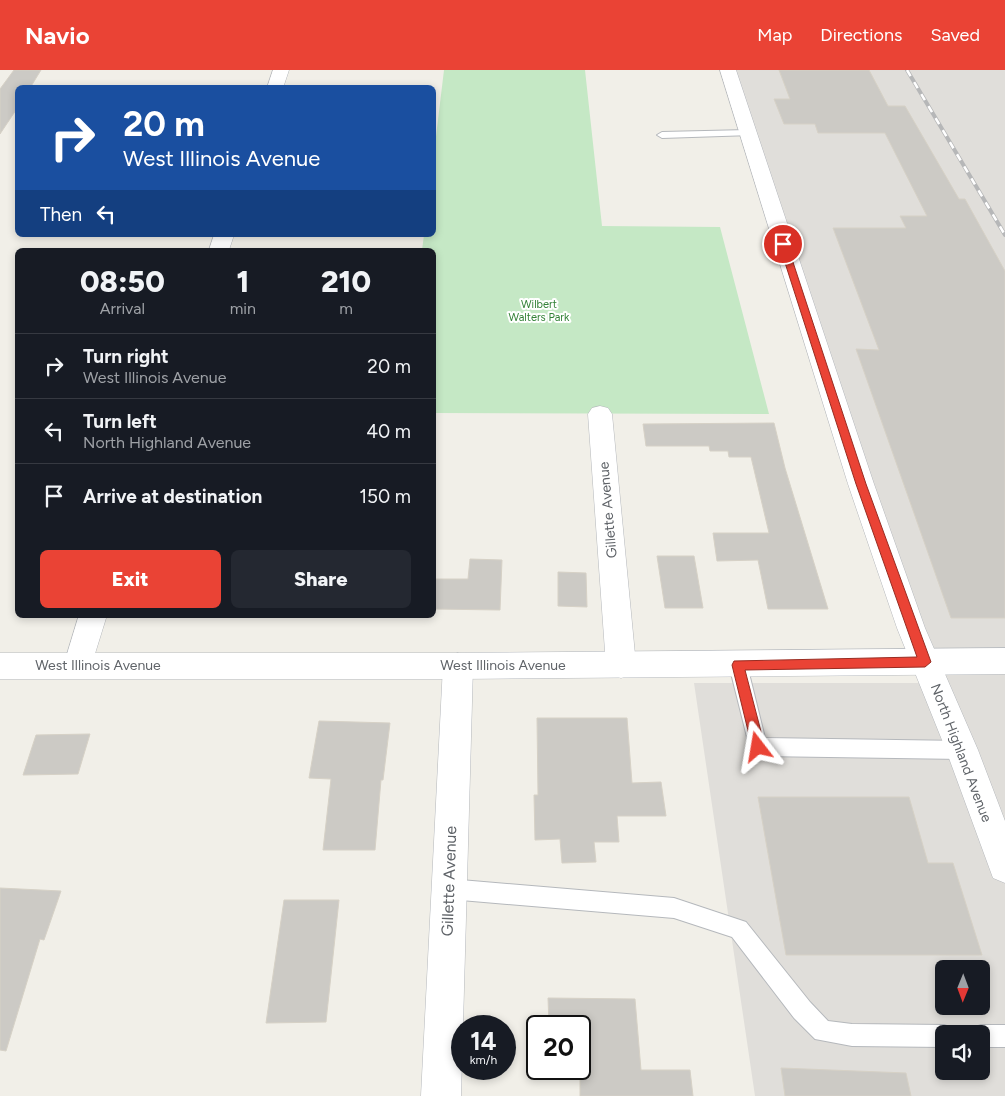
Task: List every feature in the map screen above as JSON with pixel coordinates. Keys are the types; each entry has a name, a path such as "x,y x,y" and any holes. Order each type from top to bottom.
{"street":[{"path":"276,85 281,70"},
{"name":"North Highland Avenue","path":"728,70 861,484 925,662 962,750 1005,866"},
{"name":"Gillette Avenue","path":"600,414 621,665"},
{"path":"79,664 92,618"},
{"name":"West Illinois Avenue","path":"0,666 79,664 738,665 1005,661"},
{"name":"Gillette Avenue","path":"441,1096 458,666"}],"lane":[{"path":"662,135 748,133"},
{"path":"738,665 758,747 962,750"},
{"path":"449,889 674,908 739,929 802,1010 823,1031 852,1035 935,1036"},
{"path":"990,1036 1005,1036"}],"shaded area":[{"path":"725,70 1005,70 1005,1096 755,1096 694,683 941,683"}],"green space":[{"name":"Wilbert Walters Park","path":"444,70 585,70 602,226 720,227 769,414 436,413 436,248 422,248 424,237 436,237 436,136"}],"building":[{"path":"14,70 41,70 32,85 15,85 15,112 0,134 0,89"},
{"path":"779,70 869,70 888,106 905,106 959,199 965,199 1005,271 1005,618 951,618 856,349 879,350 833,228 906,228 900,216 927,216 885,133 818,133 815,124 784,124 774,99 790,99"},
{"path":"774,423 785,468 828,609 768,609 758,560 717,561 713,533 769,533 751,457 729,457 728,451 710,451 709,446 646,446 643,424"},
{"path":"657,556 694,556 703,608 665,608"},
{"path":"470,559 502,560 500,610 436,609 436,579 468,579"},
{"path":"558,572 586,573 587,607 558,606"},
{"path":"537,718 627,718 632,783 661,782 666,816 617,816 619,842 594,842 596,862 562,863 560,839 535,840 534,795 538,795"},
{"path":"319,721 390,723 383,780 381,780 375,850 323,850 331,779 309,778"},
{"path":"90,734 78,774 23,775 36,735"},
{"path":"758,797 909,797 928,863 953,863 982,955 786,955"},
{"path":"0,888 61,891 44,940 40,939 6,1051 0,1050"},
{"path":"284,900 339,900 326,1022 266,1023"},
{"path":"548,998 635,999 641,1070 690,1070 693,1096 580,1096 580,1080 591,1080 591,1015 549,1015"},
{"path":"781,1068 906,1073 911,1096 785,1096"}],"railway":[{"path":"907,70 1005,235"}],"route":[{"path":"758,747 738,665 925,662 861,484 783,244"}]}
